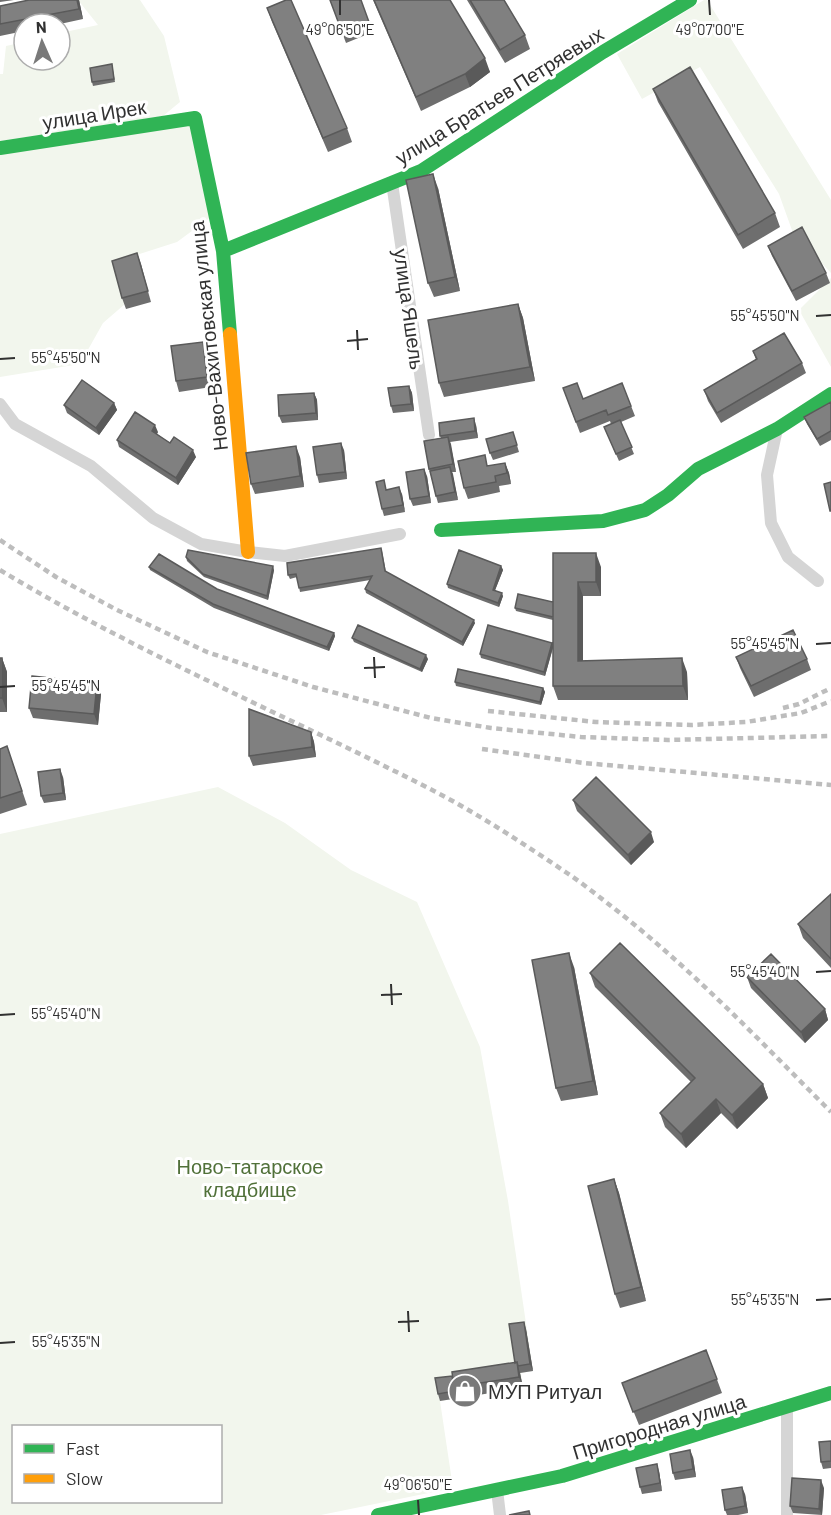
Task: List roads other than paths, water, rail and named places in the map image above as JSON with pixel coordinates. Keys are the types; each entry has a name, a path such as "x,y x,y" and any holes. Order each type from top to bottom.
{"street":[{"name":"улица Братьев Петряевых","path":"223,251 421,171 603,52 690,0"},
{"name":"улица Ирек","path":"0,148 195,118"},
{"name":"Ново-Вахитовская улица","path":"195,118 223,251 248,552"},
{"name":"улица Яшель","path":"392,183 429,435"},
{"path":"441,530 603,521 645,510 668,495 698,469 777,429 831,394"},
{"path":"0,404 15,424 91,466 153,518 201,544 285,556 400,534"},
{"path":"777,429 767,475 771,523 788,557 818,581"},
{"name":"Пригородная улица","path":"378,1515 562,1476 831,1393"},
{"path":"787,1408 787,1515"},
{"path":"497,1490 500,1515"}],"railway":[{"path":"0,540 56,577 117,610 207,652 313,687 431,718 491,728 581,737 668,740 831,736"},
{"path":"0,570 106,630 434,791 535,851 589,889 669,954 831,1112"},
{"path":"783,708 799,704 831,688"},
{"path":"488,711 596,722 691,725 746,722 801,713 831,701"},
{"path":"482,749 584,763 831,785"}],"place":[{"name":"МУП Ритуал","path":"465,1391"}],"park label":[{"name":"Ново-татарское кладбище","path":"250,1178"}]}
